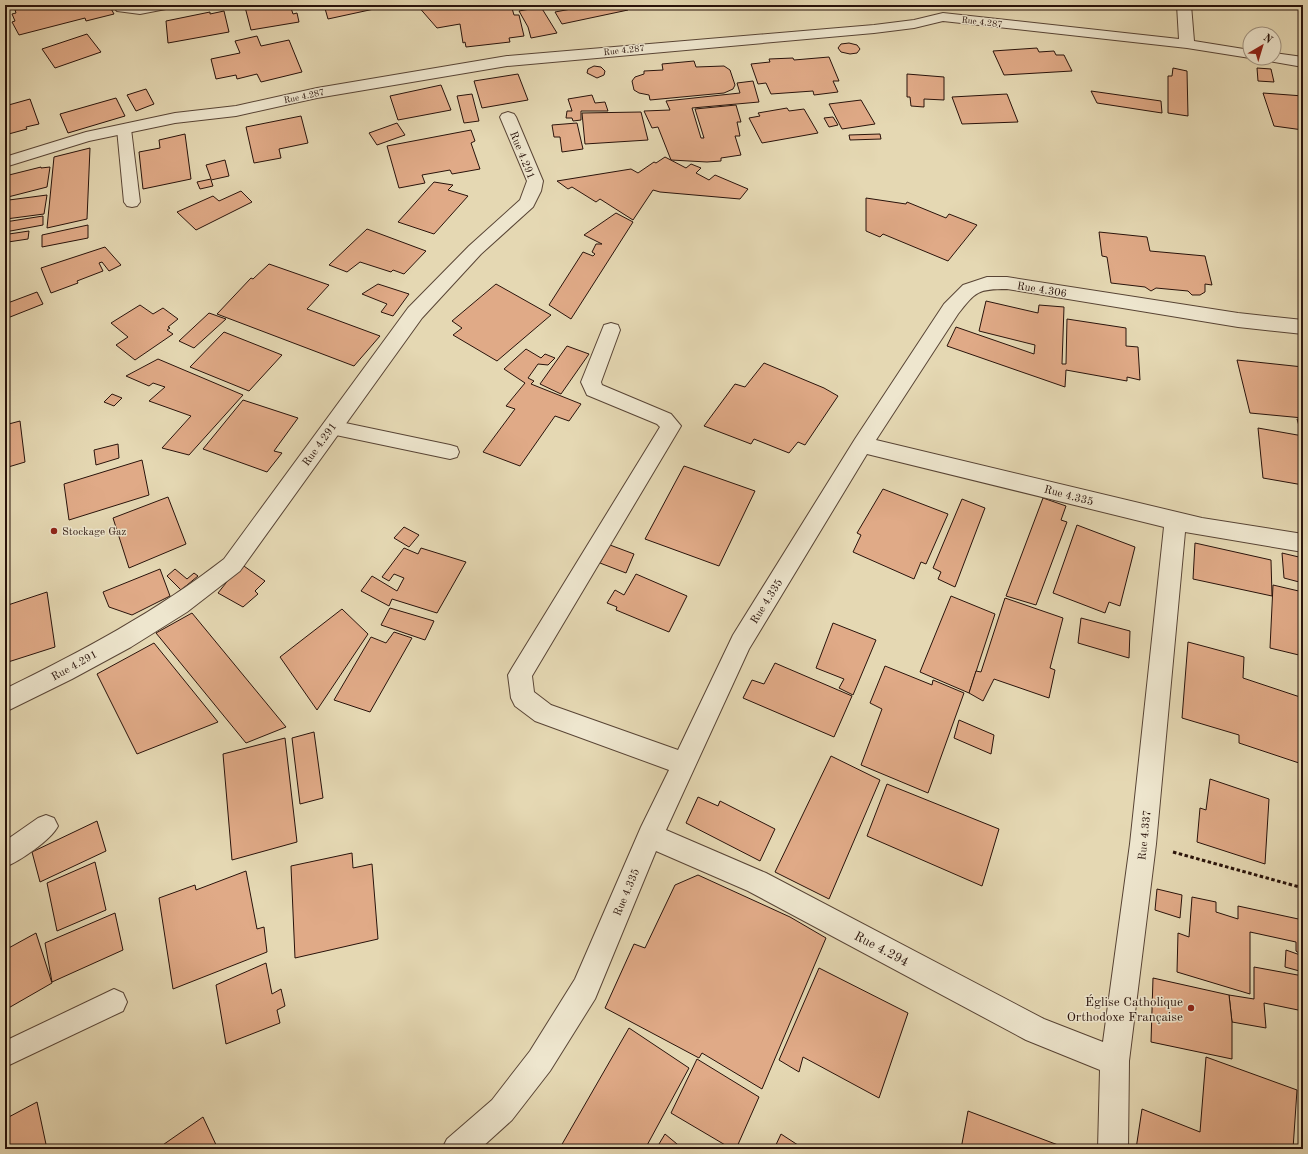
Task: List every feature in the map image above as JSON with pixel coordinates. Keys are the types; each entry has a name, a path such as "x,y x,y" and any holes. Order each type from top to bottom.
{"street":[{"path":"120,7 140,10 166,5"},
{"path":"1184,5 1187,44"},
{"name":"Rue 4.287","path":"5,162 86,137 175,118 236,110 317,93 507,61 874,29 914,24 940,11 1242,53"},
{"path":"1282,59 1303,62"},
{"name":"Rue 4.291","path":"5,701 59,674 162,617 202,590 232,565 415,313 475,250 527,203 533,191 535,181 508,117"},
{"name":"Rue 4.306","path":"862,445 951,309 966,290 976,284 1007,284 1238,320 1303,327"},
{"path":"611,330 591,382 594,390 664,419 671,426 520,675 522,698 543,712 685,764"},
{"name":"Rue 4.335","path":"457,1149 502,1110 549,1048 585,989 650,836 741,642 862,445 1202,527 1303,543"},
{"name":"Rue 4.337","path":"1113,1149 1115,1061 1144,844 1175,521"},
{"name":"Rue 4.294","path":"650,836 757,882 1036,1030 1115,1061"}],"lane":[{"path":"124,129 132,202"},
{"path":"331,427 450,452"},
{"path":"5,855 46,826"},
{"path":"5,1054 114,1002"}],"path":[{"path":"1144,844 1303,888"}],"building":[{"path":"41,5 42,7 51,5 109,5 114,14 86,21 85,18 19,35 12,22 15,21 12,14 16,13 15,10"},
{"path":"257,5 290,5 293,14 297,13 299,22 251,30 245,7"},
{"path":"324,5 382,5 382,6 328,19"},
{"path":"417,5 464,5 460,6 461,9 511,5 514,15 519,15 524,36 509,38 510,42 466,47 465,42 463,43 460,24 437,28"},
{"path":"570,5 624,5 628,10 562,24 555,12 571,9"},
{"path":"541,7 557,33 531,38 528,27 519,11"},
{"path":"224,11 229,32 168,43 166,21 210,12 210,14"},
{"path":"87,34 101,52 55,68 42,49"},
{"path":"257,36 261,46 289,40 302,72 261,82 257,74 237,79 236,75 216,79 211,59 240,53 235,41"},
{"path":"849,43 857,45 860,49 857,53 850,54 841,52 838,48 841,44"},
{"path":"1037,48 1039,52 1054,51 1056,55 1064,55 1072,71 1004,75 993,51"},
{"path":"829,57 839,81 833,81 838,92 814,95 813,91 771,94 766,83 758,84 751,64 770,62 769,59 793,58 794,60"},
{"path":"694,61 696,67 724,66 730,70 735,85 733,89 724,93 650,100 649,95 639,93 634,90 632,81 635,77 644,74 644,71 663,70 662,64"},
{"path":"594,66 601,67 605,71 604,75 597,78 587,73 588,69"},
{"path":"1173,68 1187,71 1188,116 1168,113 1168,76 1172,76"},
{"path":"1257,68 1271,69 1274,82 1258,81"},
{"path":"518,74 528,100 482,108 474,81"},
{"path":"907,74 944,77 944,100 924,99 924,107 911,106 910,97 907,97"},
{"path":"753,81 759,102 692,108 701,138 704,138 695,109 736,105 741,122 737,122 740,136 735,136 741,155 721,158 721,161 707,162 671,160 658,127 652,128 644,111 670,110 666,101 740,93 737,83"},
{"path":"441,85 451,110 398,120 390,96"},
{"path":"146,89 154,104 136,111 127,95"},
{"path":"1091,91 1161,101 1162,113 1097,103"},
{"path":"1263,93 1303,96 1303,130 1274,126"},
{"path":"472,94 479,121 464,123 457,96"},
{"path":"1007,94 1018,122 962,124 952,97"},
{"path":"592,95 595,103 605,102 608,111 581,111 581,120 573,121 572,118 566,118 567,111 572,111 568,99"},
{"path":"116,98 125,116 68,133 60,114"},
{"path":"30,99 39,124 5,135 5,106"},
{"path":"861,100 875,124 842,129 829,104"},
{"path":"787,108 789,111 804,109 818,133 762,143 749,118 760,116 758,113"},
{"path":"641,112 648,140 585,144 582,113"},
{"path":"301,116 308,143 279,149 281,158 254,163 246,127"},
{"path":"833,117 838,125 829,127 824,118"},
{"path":"397,123 405,135 377,145 369,133"},
{"path":"577,123 583,149 562,152 560,137 554,137 552,125"},
{"path":"471,130 475,141 471,143 480,169 452,174 450,170 422,175 425,183 399,188 387,146"},
{"path":"185,134 191,179 143,189 139,152 160,148 159,140"},
{"path":"880,134 881,139 850,140 849,135"},
{"path":"90,148 87,219 47,228 54,157"},
{"path":"665,157 686,168 691,164 701,168 696,173 709,180 715,175 748,189 740,199 660,192 653,190 633,220 600,199 596,202 572,187 568,189 557,181 631,169 638,173 654,162 656,163"},
{"path":"225,160 229,176 211,180 213,186 200,189 197,182 211,179 206,165"},
{"path":"41,167 50,167 47,187 8,197 9,175"},
{"path":"434,182 453,185 448,190 468,196 434,234 398,222"},
{"path":"241,191 252,202 196,230 177,212 213,196 219,201"},
{"path":"47,195 44,214 6,219 9,200"},
{"path":"866,198 906,204 907,202 946,218 949,214 977,225 948,261 883,234 880,237 866,231"},
{"path":"616,213 633,222 571,319 549,305 583,252 593,256 595,254 592,252 596,244 602,244 584,235"},
{"path":"43,216 43,225 5,232 5,222"},
{"path":"88,225 88,238 42,247 42,235"},
{"path":"367,229 426,251 404,274 393,270 391,272 360,262 347,272 329,265"},
{"path":"29,231 28,239 8,242 9,234"},
{"path":"1099,232 1147,237 1150,251 1205,256 1212,285 1205,284 1205,292 1200,295 1192,295 1188,291 1156,288 1151,291 1145,287 1111,283 1107,257 1102,256"},
{"path":"105,247 121,265 109,271 102,262 99,263 103,271 77,281 78,283 51,293 41,268"},
{"path":"269,264 329,285 307,309 380,336 354,366 217,314 251,278 253,279"},
{"path":"378,284 409,294 393,316 381,312 387,304 362,294"},
{"path":"496,284 551,315 497,361 453,335 462,328 452,321"},
{"path":"37,292 43,304 5,319 5,304"},
{"path":"986,301 1038,313 1039,305 1064,307 1062,364 1066,364 1067,319 1126,328 1126,346 1138,347 1140,380 1127,377 1127,381 1066,370 1065,387 947,346 956,327 1034,354 1035,345 979,331"},
{"path":"140,305 153,314 163,308 178,319 168,327 170,328 167,330 173,334 135,360 116,345 128,337 111,323"},
{"path":"209,313 226,319 194,348 179,341"},
{"path":"224,332 282,355 249,391 190,367"},
{"path":"567,346 589,354 561,394 540,384"},
{"path":"526,349 541,358 545,354 555,358 548,365 538,364 528,378 534,381 531,384 581,404 569,421 555,416 520,466 483,452 515,409 506,406 525,383 504,369"},
{"path":"158,359 243,395 189,455 162,448 191,416 149,401 165,387 153,383 149,386 126,376"},
{"path":"1237,360 1303,367 1303,418 1250,413"},
{"path":"764,363 824,388 838,396 805,445 798,442 789,453 754,439 751,444 704,426 735,384 745,387"},
{"path":"112,394 122,398 114,406 104,402"},
{"path":"243,400 298,418 274,451 282,453 267,472 203,449"},
{"path":"1297,419 1303,420 1303,433 1301,433"},
{"path":"20,421 25,462 5,468 5,425"},
{"path":"1258,428 1303,436 1303,485 1263,478"},
{"path":"118,444 119,458 96,465 94,450"},
{"path":"142,460 149,495 69,520 64,484"},
{"path":"684,466 755,491 719,566 645,539"},
{"path":"883,489 948,514 926,564 921,562 914,579 853,552 861,535 857,533"},
{"path":"168,497 186,544 129,568 113,518"},
{"path":"1043,498 1066,506 1061,520 1067,522 1036,605 1006,596"},
{"path":"962,499 985,508 955,587 938,579 941,572 933,568"},
{"path":"1077,525 1135,547 1120,606 1109,602 1105,613 1053,593"},
{"path":"404,527 419,535 409,547 394,538"},
{"path":"1195,543 1271,560 1272,596 1193,579"},
{"path":"610,545 634,554 626,573 600,563"},
{"path":"404,548 418,554 421,548 466,562 437,613 392,599 389,606 361,591 372,576 397,591 404,578 394,574 389,581 382,577"},
{"path":"1282,553 1303,558 1303,583 1284,578"},
{"path":"241,564 265,581 255,591 258,594 243,607 218,593"},
{"path":"160,569 170,596 132,615 109,607 103,592"},
{"path":"175,569 187,579 194,573 198,576 181,590 167,576"},
{"path":"636,574 687,596 669,632 616,610 617,607 607,603 615,590 624,595"},
{"path":"1273,585 1303,592 1303,656 1270,648"},
{"path":"47,592 55,647 5,663 5,606"},
{"path":"951,596 995,614 969,693 920,672"},
{"path":"1005,598 1063,618 1050,668 1055,670 1049,698 994,679 983,701 969,693 976,671 981,672"},
{"path":"390,608 434,621 425,640 381,625"},
{"path":"342,609 368,634 317,710 280,657"},
{"path":"192,613 286,727 246,743 156,633"},
{"path":"1081,618 1130,631 1129,658 1078,643"},
{"path":"833,623 876,640 853,695 839,688 844,679 816,668"},
{"path":"394,632 412,638 370,712 334,700 371,637 386,643"},
{"path":"1188,642 1244,657 1243,678 1300,697 1299,763 1239,743 1239,735 1182,718"},
{"path":"154,643 218,722 137,754 97,674"},
{"path":"775,663 852,696 834,737 743,698 752,680 764,684"},
{"path":"885,666 932,685 933,680 964,693 928,793 861,765 882,709 870,703"},
{"path":"959,720 994,735 991,754 954,738"},
{"path":"314,732 323,798 300,804 292,738"},
{"path":"285,738 297,842 232,860 223,754"},
{"path":"831,756 880,780 829,899 775,872"},
{"path":"1210,779 1269,799 1265,864 1197,842 1200,808 1206,810"},
{"path":"887,784 999,829 982,886 867,836"},
{"path":"698,797 718,806 720,801 775,829 760,861 686,823"},
{"path":"97,821 106,851 40,882 32,852"},
{"path":"352,853 353,868 372,864 378,939 295,958 291,866"},
{"path":"95,862 106,910 57,931 47,883"},
{"path":"246,871 257,929 264,927 267,952 173,989 159,898 195,885 196,890"},
{"path":"698,875 790,917 826,938 762,1089 702,1053 699,1058 605,1008 634,944 645,948 675,885"},
{"path":"1157,889 1182,895 1180,918 1155,910"},
{"path":"1192,897 1216,902 1216,912 1238,919 1238,906 1303,920 1303,956 1296,951 1296,942 1250,932 1250,994 1177,972 1178,933 1189,937"},
{"path":"115,913 123,950 52,982 45,943"},
{"path":"36,933 52,983 5,1010 5,950"},
{"path":"1286,950 1303,956 1303,972 1285,967"},
{"path":"266,963 272,994 281,989 285,1006 277,1010 280,1023 226,1044 216,985"},
{"path":"1254,967 1303,976 1303,1011 1264,1003 1266,1028 1232,1022 1229,995 1254,999"},
{"path":"819,968 908,1013 879,1098 803,1057 799,1072 779,1060"},
{"name":"Église Catholique Orthodoxe Française","path":"1153,978 1229,995 1232,1022 1232,1059 1151,1042"},
{"path":"629,1028 689,1068 645,1149 566,1149 561,1146"},
{"path":"1206,1057 1297,1090 1293,1149 1136,1149 1142,1109 1200,1132"},
{"path":"697,1059 759,1097 736,1149 732,1149 671,1113"},
{"path":"37,1102 47,1149 5,1149 5,1119"},
{"path":"968,1111 1066,1148 1066,1149 961,1149"},
{"path":"203,1117 218,1149 157,1149"},
{"path":"665,1134 683,1149 656,1149"},
{"path":"781,1134 804,1149 774,1149"}],"place":[{"name":"Stockage Gaz","path":"54,531"},
{"name":"Église Catholique Orthodoxe Française","path":"1191,1008"}]}
